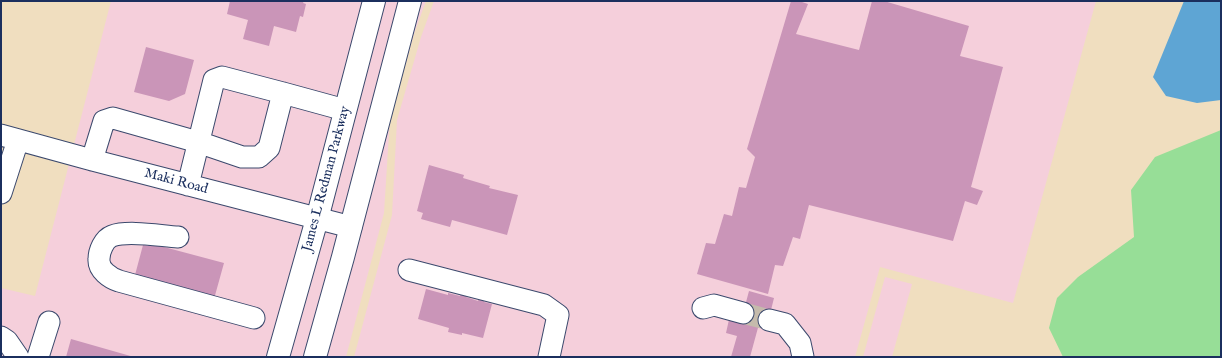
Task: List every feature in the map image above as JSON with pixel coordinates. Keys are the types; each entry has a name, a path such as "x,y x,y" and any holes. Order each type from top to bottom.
{"main road":[{"name":"James L Redman Parkway","path":"278,357 317,219 374,1"},
{"path":"315,357 410,1"}],"street":[{"path":"188,185 214,80 222,77 345,110"},
{"path":"92,160 104,121 113,118 198,142 242,157 259,157 269,148 283,93"},
{"path":"1,193 10,137"},
{"name":"Maki Road","path":"10,137 92,160 350,227"},
{"path":"178,237 127,234 111,236 102,248 99,260 100,266 110,278 254,318"},
{"path":"410,270 544,305 558,315 549,357"},
{"path":"704,308 714,304 743,313"},
{"path":"769,320 785,324 800,343 803,357"},
{"path":"38,357 49,322"},
{"path":"1,337 7,341 18,357"}],"shaded area":[{"path":"111,1 364,1 269,357 1,357 1,288 35,296"},
{"path":"383,1 400,1 305,357 288,357"},
{"path":"419,1 426,1 414,34 390,118 384,213 346,357 324,357"},
{"path":"434,1 1096,1 1013,303 880,267 855,357 354,357 392,215 397,120 421,37"},
{"path":"885,277 912,284 892,357 863,357"}],"green space":[{"path":"1221,130 1221,357 1063,357 1049,328 1057,298 1078,277 1134,237 1131,190 1155,157"}],"water":[{"path":"1184,1 1221,1 1221,100 1197,103 1166,96 1153,77"}],"building":[{"path":"230,1 304,1 303,3 306,4 303,17 300,16 296,32 274,26 269,46 243,39 248,20 227,14"},
{"path":"791,1 799,1 808,4 796,34 859,50 872,1 884,1 969,26 960,56 1003,67 971,187 983,191 977,205 965,201 953,241 809,205 800,239 793,237 783,266 775,265 768,294 697,274 706,243 715,244 724,214 732,216 739,187 746,188 755,157 747,149"},
{"path":"146,47 194,60 185,94 169,101 134,92"},
{"path":"429,165 464,175 463,178 490,186 489,188 518,195 507,235 452,220 450,227 421,219 423,213 417,211"},
{"path":"149,243 224,263 214,299 135,275 143,245 148,246"},
{"path":"426,289 448,295 448,293 460,296 461,293 467,294 466,297 478,301 479,297 485,299 484,302 492,304 483,338 462,333 462,335 448,332 449,328 418,319"},
{"path":"749,291 774,298 767,326 759,324 750,357 731,357 737,336 726,333 730,315 742,317"},
{"path":"71,339 134,357 66,357"}],"tunnel":[{"path":"743,313 769,320"}]}
